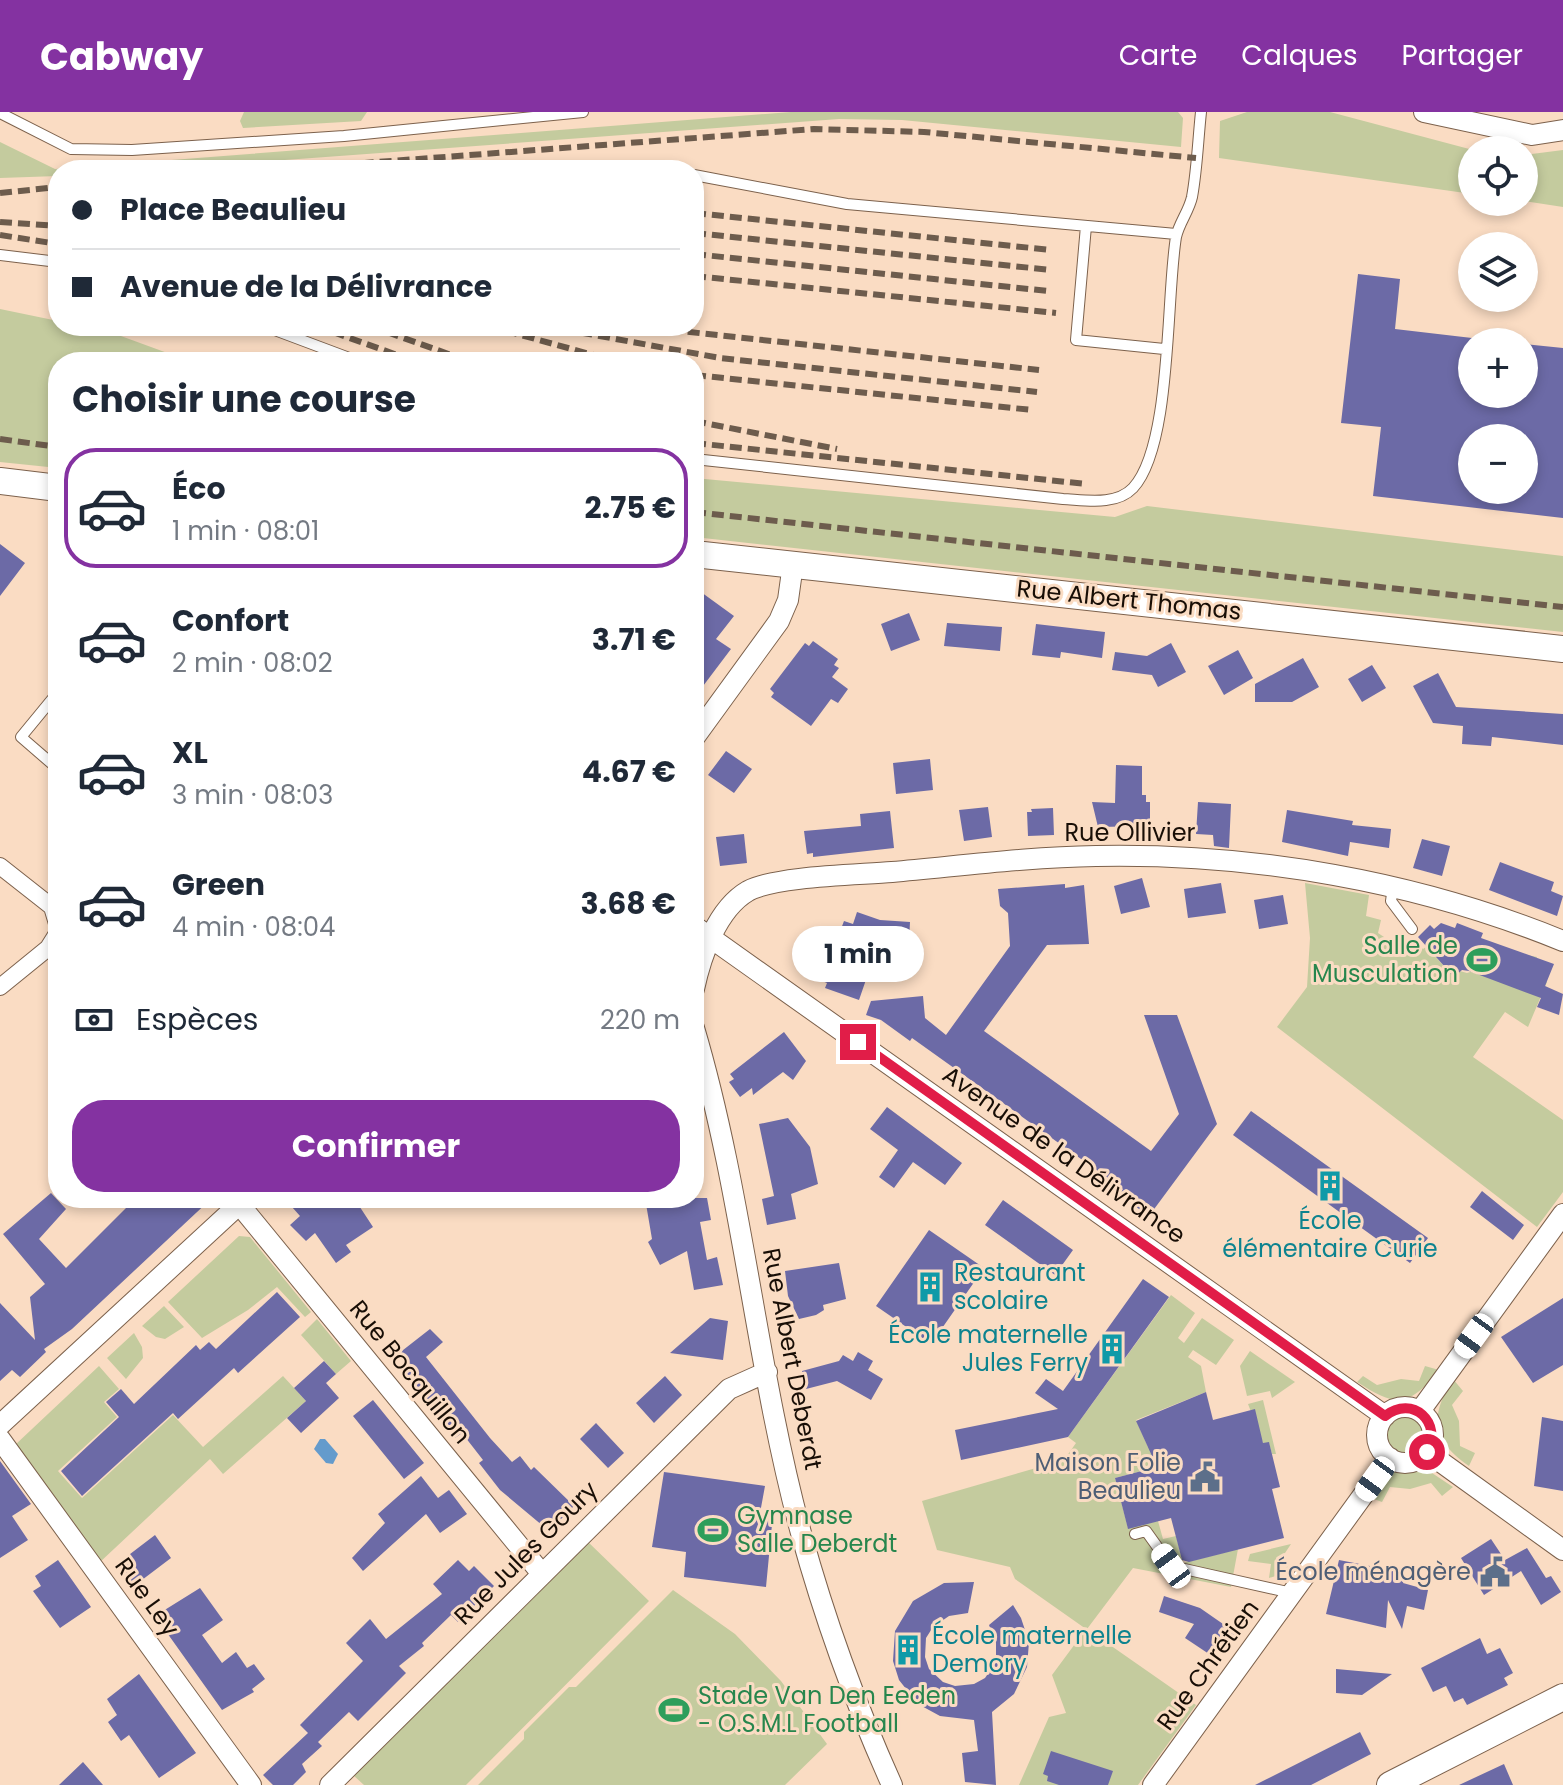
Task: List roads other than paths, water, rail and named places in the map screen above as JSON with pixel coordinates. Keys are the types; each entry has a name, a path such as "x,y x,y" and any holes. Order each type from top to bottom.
{"street":[{"path":"1424,112 1532,135 1563,130"},
{"path":"0,481 48,487"},
{"name":"Rue Albert Thomas","path":"704,555 1563,649"},
{"path":"704,724 779,621 788,600 793,564"},
{"name":"Rue Ollivier","path":"711,938 731,905 761,886 1026,860 1119,855 1208,859 1307,871 1393,887 1513,922 1563,941"},
{"path":"0,866 48,904"},
{"name":"Avenue de la Délivrance","path":"704,933 1385,1416"},
{"path":"704,959 711,938"},
{"path":"0,987 48,948"},
{"name":"Rue Albert Deberdt","path":"704,1066 725,1146 798,1520 846,1677 892,1785"},
{"path":"2,1418 234,1208"},
{"name":"Rue Bocquillon","path":"248,1208 542,1574"},
{"path":"1420,1411 1563,1214"},
{"name":"Rue Jules Goury","path":"330,1785 729,1389 767,1372"},
{"path":"1406,1407 1420,1411 1432,1426 1433,1435 1427,1452 1413,1461 1390,1458 1379,1442 1380,1424 1385,1416 1406,1407"},
{"name":"Rue Ley","path":"0,1439 251,1785"},
{"path":"1427,1452 1563,1550"},
{"name":"Rue Chrétien","path":"1153,1785 1390,1458"},
{"path":"1390,1785 1563,1697"}],"lane":[{"path":"0,113 71,149 132,150 344,136 583,112"},
{"path":"704,460 1063,499 1098,501 1132,490 1145,471 1153,450 1176,234 1191,199 1201,112"},
{"path":"704,177 847,204 1176,234"},
{"path":"1086,226 1076,340 1164,349"},
{"path":"0,255 48,261"},
{"path":"291,336 333,352"},
{"path":"48,704 21,737 48,760"},
{"path":"1393,887 1391,901 1412,929"},
{"path":"1135,1534 1146,1531 1171,1566 1292,1593"}],"water":[{"path":"320,1439 325,1439 338,1454 333,1464 326,1463 314,1449"}],"railway":[{"path":"404,160 814,129 924,132 1196,158"},
{"path":"0,193 48,188"},
{"path":"704,214 1051,250"},
{"path":"0,222 48,225"},
{"path":"704,234 1051,270"},
{"path":"0,235 48,242"},
{"path":"704,255 1048,291"},
{"path":"704,277 1056,313"},
{"path":"704,334 1039,370"},
{"path":"344,336 389,352"},
{"path":"398,336 443,352"},
{"path":"524,336 583,352"},
{"path":"600,336 687,352"},
{"path":"704,355 1037,392"},
{"path":"704,376 1032,410"},
{"path":"704,423 837,449"},
{"path":"0,439 48,446"},
{"path":"704,444 1086,484"},
{"path":"704,513 1563,607"}],"place":[{"name":"Salle de Musculation","path":"1482,960"},
{"name":"École élémentaire Curie","path":"1330,1186"},
{"name":"Restaurant scolaire","path":"930,1287"},
{"name":"École maternelle Jules Ferry","path":"1112,1349"},
{"name":"Maison Folie Beaulieu","path":"1205,1477"},
{"name":"Gymnase Salle Deberdt","path":"713,1530"},
{"name":"École ménagère","path":"1495,1572"},
{"name":"École maternelle Demory","path":"908,1650"},
{"name":"Stade Van Den Eeden - O.S.M.L Football","path":"674,1710"}]}
